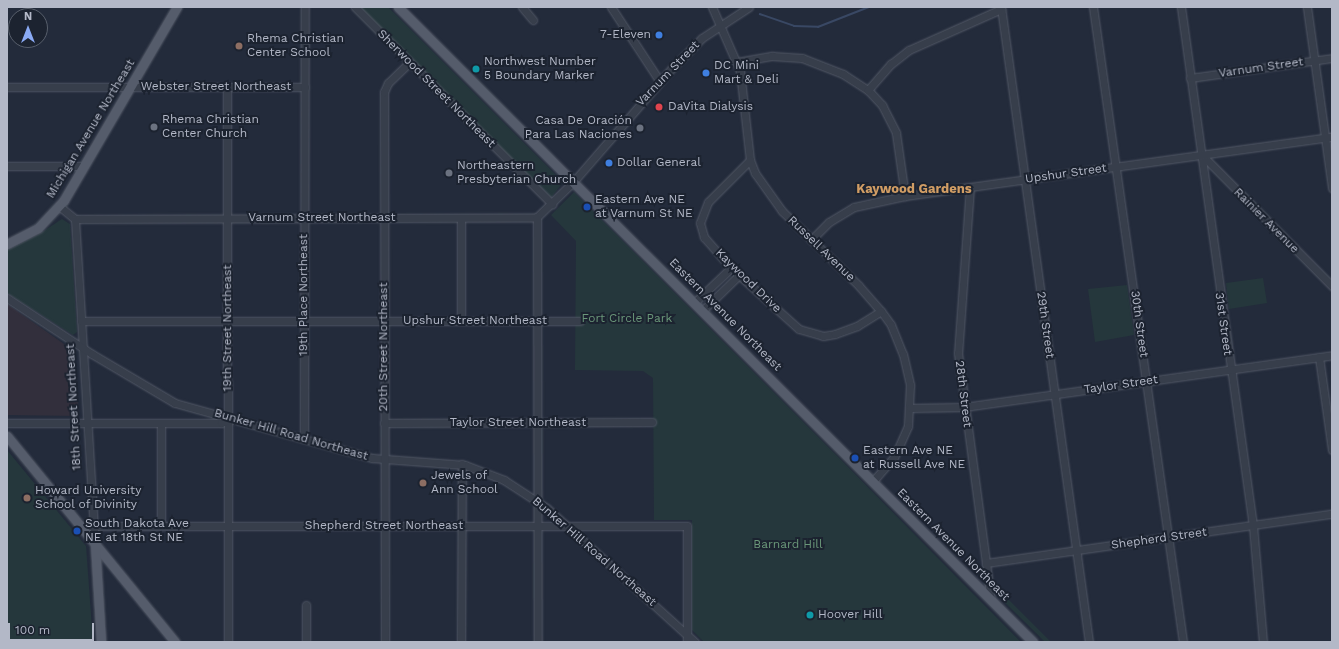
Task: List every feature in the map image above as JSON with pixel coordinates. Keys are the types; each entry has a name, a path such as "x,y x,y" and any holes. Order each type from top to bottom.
{"main road":[{"name":"Michigan Avenue Northeast","path":"7,244 38,228 59,206 177,7"},
{"name":"Eastern Avenue Northeast","path":"398,7 574,181 1033,642"},
{"path":"7,436 175,642"},
{"name":"18th Street Northeast","path":"95,543 100,642"}],"street":[{"name":"19th Place Northeast","path":"304,439 305,7"},
{"name":"Sherwood Street Northeast","path":"354,7 552,204"},
{"path":"522,7 533,20"},
{"path":"611,7 659,80"},
{"name":"Russell Avenue","path":"712,7 737,62 743,90 750,160 764,186 782,211 810,240 859,286 881,311 891,325 904,354 910,385 908,426 902,443 894,457 873,481"},
{"name":"Varnum Street","path":"574,181 659,80 702,38 749,7"},
{"name":"30th Street","path":"1093,7 1183,642"},
{"name":"31st Street","path":"1181,7 1202,155 1229,370 1252,526 1263,642"},
{"path":"1307,7 1314,60 1329,137 1332,188"},
{"path":"868,90 891,64 909,50 1001,8"},
{"name":"29th Street","path":"1001,8 1089,642"},
{"path":"737,62 772,56 802,58 843,74 868,90 882,105 896,133 905,196"},
{"name":"Varnum Street","path":"1190,78 1332,58"},
{"name":"20th Street Northeast","path":"385,642 384,92 388,83 410,62"},
{"name":"Webster Street Northeast","path":"7,87 305,87"},
{"name":"19th Street Northeast","path":"227,87 228,642"},
{"name":"Upshur Street","path":"810,240 829,222 854,208 905,196 1329,137"},
{"name":"Rainier Avenue","path":"1202,155 1332,286"},
{"name":"Kaywood Drive","path":"750,160 708,202 702,212 700,222 704,238 739,275 799,329 823,336 835,334 857,326 881,311"},
{"path":"7,166 84,166"},
{"path":"538,642 537,217 574,181"},
{"name":"28th Street","path":"970,187 958,335 964,407 991,600"},
{"path":"59,206 75,219"},
{"name":"Varnum Street Northeast","path":"75,219 537,217"},
{"path":"461,218 461,321"},
{"name":"18th Street Northeast","path":"75,219 95,543"},
{"path":"695,302 732,268"},
{"path":"702,310 739,275"},
{"name":"Bunker Hill Road Northeast","path":"7,298 172,402 220,415 228,420 384,460 462,464 490,473 537,500 568,526 687,639 695,642"},
{"name":"Upshur Street Northeast","path":"81,321 580,321"},
{"name":"Taylor Street","path":"910,408 964,407 1332,355"},
{"path":"1319,357 1332,450"},
{"name":"Bunker Hill Road Northeast","path":"194,408 198,417 195,423"},
{"path":"7,423 221,423 228,420"},
{"name":"Taylor Street Northeast","path":"384,423 652,422"},
{"path":"161,423 161,525"},
{"path":"461,642 462,464"},
{"name":"Shepherd Street","path":"986,563 1332,514"},
{"name":"Shepherd Street Northeast","path":"80,526 687,526 687,639"},
{"path":"306,605 306,642"}],"shaded area":[{"path":"7,304 74,351 79,416 7,415"}],"green space":[{"path":"360,7 388,7 563,182 551,198"},
{"name":"Barnard Hill","path":"574,192 1021,642 704,642 692,630 692,520 654,520 653,378 643,371 575,370 576,241 551,215"},
{"path":"62,219 70,224 77,332 73,335 7,293 7,250 39,234"},
{"path":"1263,278 1267,303 1229,309 1226,283"},
{"path":"1127,285 1134,335 1095,342 1088,289"},
{"name":"Howard University School of Divinity","path":"7,450 86,546 93,642 7,642"},
{"path":"995,586 1051,642 1045,642 997,595"}],"waterway":[{"path":"760,14 794,26 818,27 869,7"}],"place":[{"name":"7-Eleven","path":"659,35"},
{"name":"Rhema Christian Center School","path":"239,46"},
{"name":"Northwest Number 5 Boundary Marker","path":"476,69"},
{"name":"DC Mini Mart & Deli","path":"706,73"},
{"name":"DaVita Dialysis","path":"659,107"},
{"name":"Rhema Christian Center Church","path":"154,127"},
{"name":"Casa De Oración Para Las Naciones","path":"640,128"},
{"name":"Dollar General","path":"609,163"},
{"name":"Northeastern Presbyterian Church","path":"449,173"},
{"name":"Eastern Ave NE at Varnum St NE","path":"587,207"},
{"name":"Eastern Ave NE at Russell Ave NE","path":"855,458"},
{"name":"Jewels of Ann School","path":"423,483"},
{"name":"Howard University School of Divinity","path":"27,498"},
{"name":"South Dakota Ave NE at 18th St NE","path":"77,531"},
{"name":"Hoover Hill","path":"810,615"}],"district":[{"name":"Kaywood Gardens","path":"914,189"}],"park label":[{"name":"Fort Circle Park","path":"627,319"}]}
